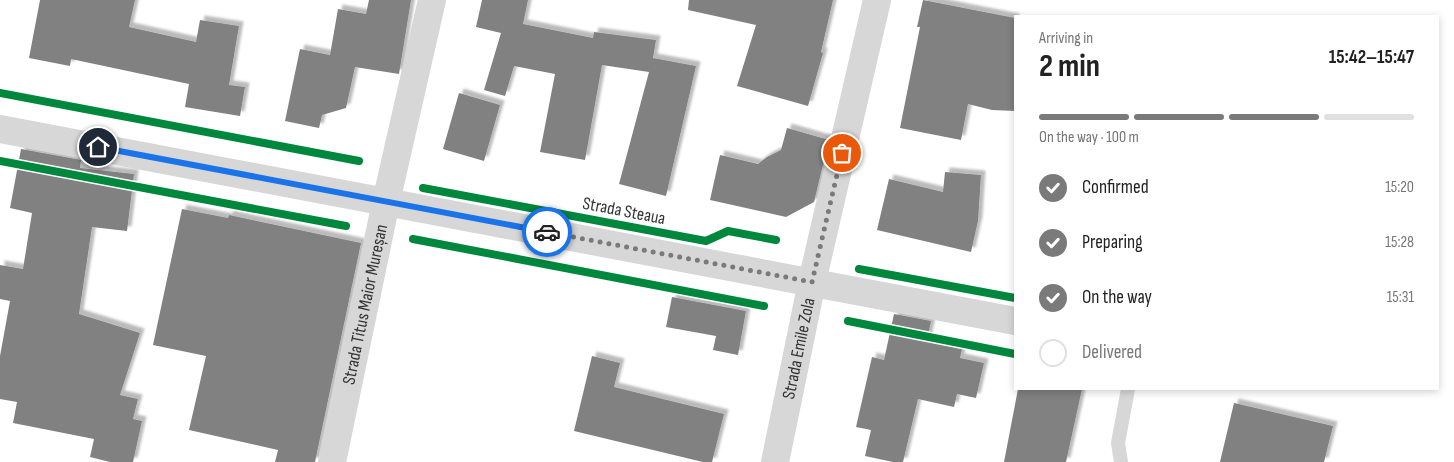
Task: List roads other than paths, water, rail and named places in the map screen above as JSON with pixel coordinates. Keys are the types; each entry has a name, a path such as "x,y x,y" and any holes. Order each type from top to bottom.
{"street":[{"name":"Strada Titus Maior Mureșan","path":"332,462 386,202 432,0"},
{"name":"Strada Emile Zola","path":"775,462 812,282 877,0"},
{"name":"Strada Steaua","path":"0,129 1014,321"}],"lane":[{"path":"1121,462 1118,443 1128,390"}]}
